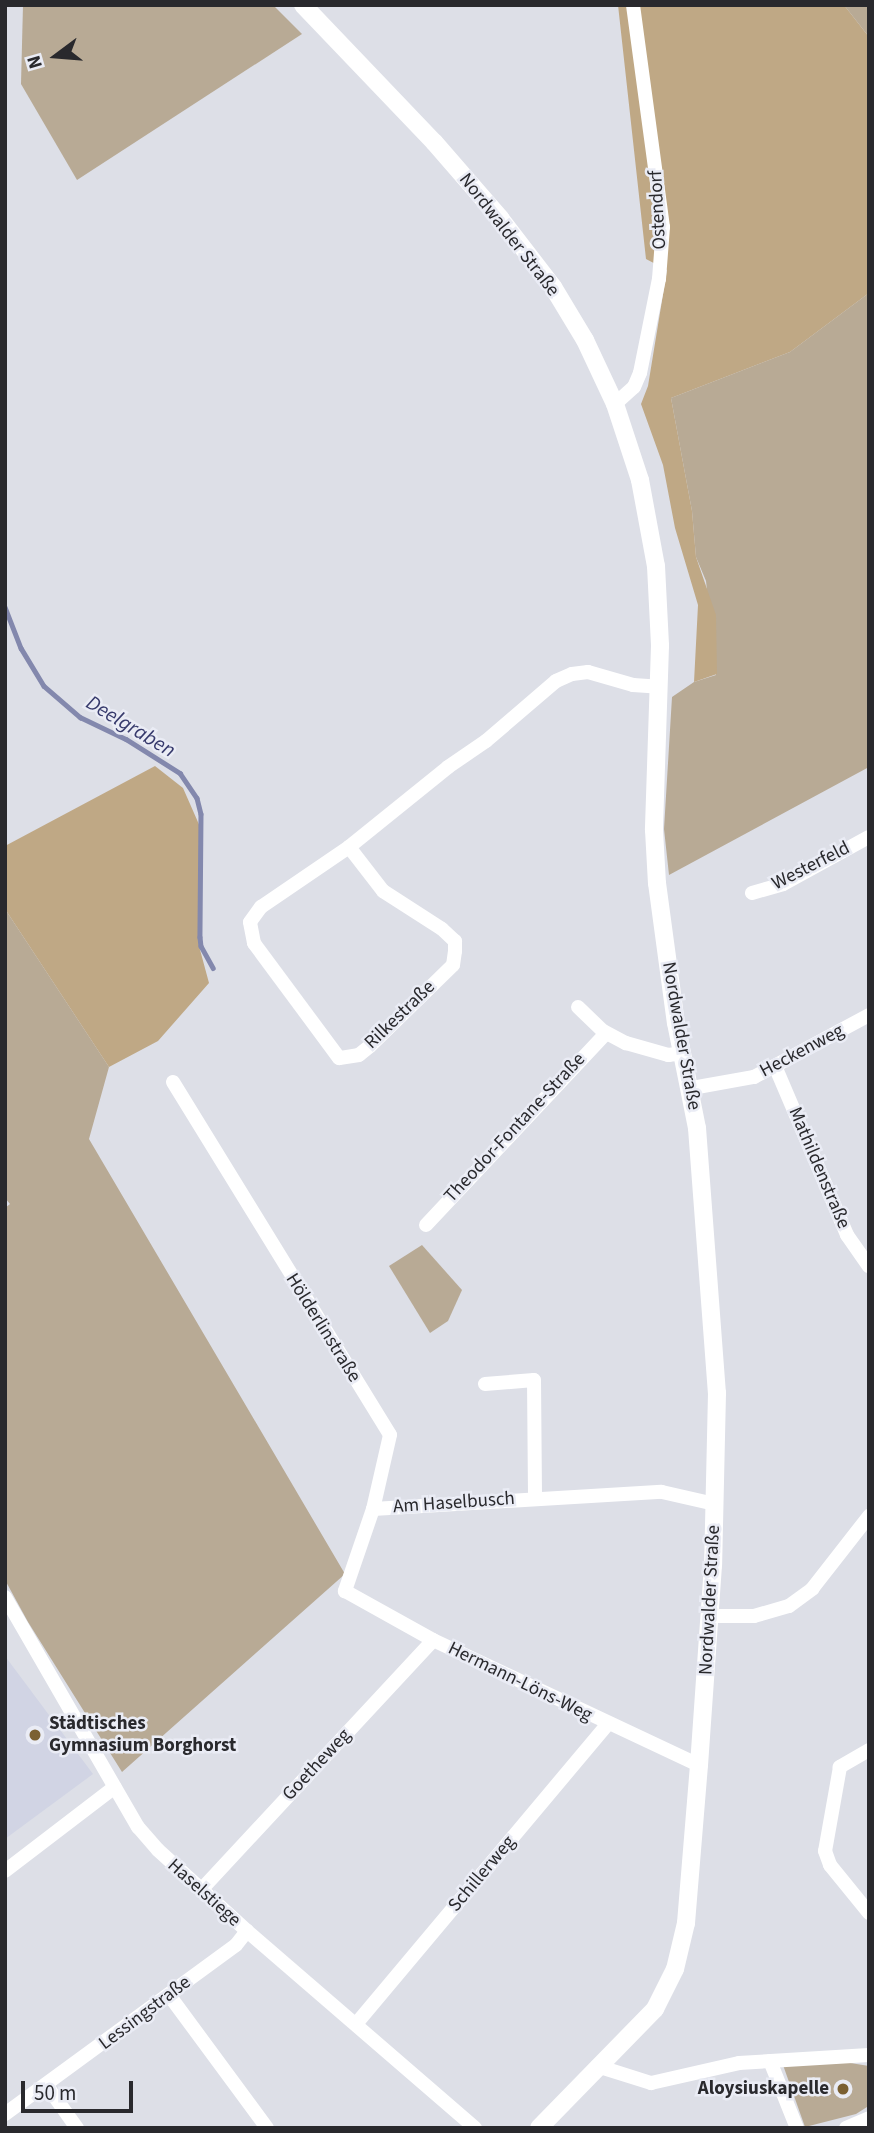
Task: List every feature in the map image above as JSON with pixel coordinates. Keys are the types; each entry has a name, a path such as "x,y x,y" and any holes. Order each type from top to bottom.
{"street":[{"name":"Nordwalder Straße","path":"303,5 434,142 528,252 585,340 615,404 640,480 648,516 660,607 654,830 657,883 677,1023 692,1088 715,1357 715,1504 699,1765 686,1923 675,1969 655,2009 539,2128"},
{"name":"Ostendorf","path":"615,404 630,392 640,373 659,279 663,227 634,5"},
{"name":"Rilkestraße","path":"349,847 383,891 455,940 455,951 453,965 370,1046 359,1055 339,1058 254,943 250,922 261,907 349,847 486,741 556,681 572,674 587,672 633,685 659,687"},
{"name":"Westerfeld","path":"752,893 783,884 869,837"},
{"path":"578,1007 606,1033 648,1052 668,1055 684,1053"},
{"name":"Heckenweg","path":"692,1088 754,1077 869,1016"},
{"name":"Theodor-Fontane-Straße","path":"426,1225 606,1033"},
{"name":"Mathildenstraße","path":"775,1066 847,1235 869,1266"},
{"name":"Hölderlinstraße","path":"173,1082 390,1435 373,1508 345,1591"},
{"name":"Am Haselbusch","path":"485,1384 534,1380 534,1497"},
{"name":"Am Haselbusch","path":"373,1508 662,1492 715,1504"},
{"path":"710,1616 754,1616 789,1606 812,1589 866,1527"},
{"name":"Hermann-Löns-Weg","path":"345,1591 433,1640 699,1765"},
{"name":"Haselstiege","path":"5,1597 138,1827 201,1890 475,2128"},
{"name":"Goetheweg","path":"201,1890 433,1640"},
{"name":"Schillerweg","path":"356,2024 608,1724"},
{"path":"869,1750 840,1767 825,1851 830,1865 869,1913"},
{"path":"5,1871 115,1787"},
{"name":"Lessingstraße","path":"5,2114 47,2086 236,1945 247,1931"},
{"path":"169,1995 267,2128"},
{"path":"597,2066 650,2083 739,2063 869,2054"},
{"path":"770,2061 797,2128"},
{"path":"47,2086 76,2128"},
{"path":"846,2128 869,2118"}],"shaded area":[{"path":"23,5 273,5 302,34 77,180 21,84"},
{"path":"618,5 844,5 869,37 869,293 790,352 671,398 692,511 696,557 716,615 717,674 694,682 698,605 675,528 663,465 641,404 648,386 667,270 646,259"},
{"path":"844,5 869,5 869,37"},
{"path":"869,293 869,767 669,875 664,829 672,697 694,682 716,675 706,581 696,557 692,511 671,398 790,352"},
{"path":"155,766 183,788 201,829 199,946 209,983 158,1041 109,1067 5,909 5,846"},
{"path":"5,909 109,1067 89,1139 345,1574 122,1772 28,1622 5,1580 5,1208 10,1204 5,1198"},
{"path":"422,1245 462,1290 448,1321 430,1333 389,1266"},
{"name":"Städtisches Gymnasium Borghorst","path":"5,1656 93,1774 5,1839"},
{"path":"844,2062 869,2066 867,2107 856,2114 805,2127 783,2065"}],"waterway":[{"name":"Deelgraben","path":"5,607 21,648 44,686 80,717 126,739 180,773 197,798 201,814 200,937 201,946 213,968"}],"place":[{"name":"Städtisches Gymnasium Borghorst","path":"35,1735"},
{"name":"Aloysiuskapelle","path":"843,2089"}]}
